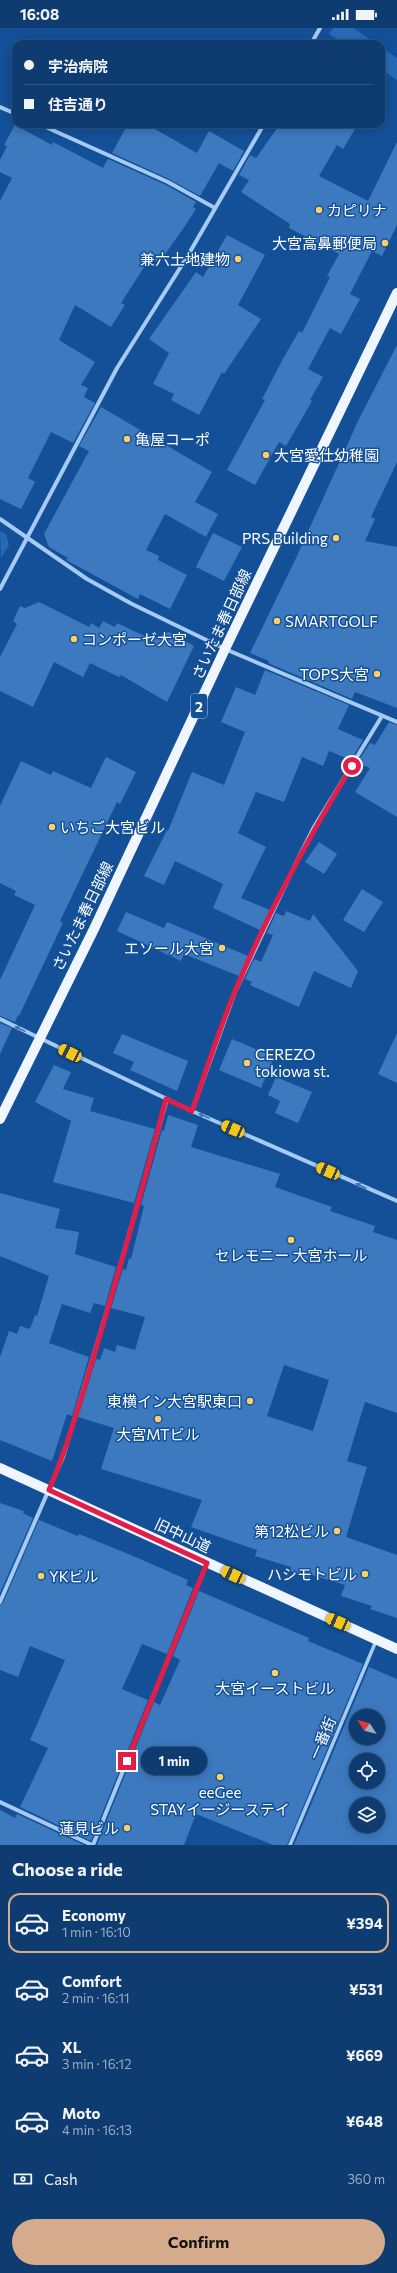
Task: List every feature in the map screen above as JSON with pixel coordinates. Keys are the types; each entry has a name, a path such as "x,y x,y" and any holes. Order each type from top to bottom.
{"main road":[{"name":"さいたま春日部線","path":"0,1119 94,929 225,649 397,293"},
{"name":"旧中山道","path":"0,1468 397,1649"}],"street":[{"path":"313,40 319,28"},
{"path":"0,106 12,112"},
{"path":"48,128 168,182 215,208"},
{"path":"0,589 28,540 117,368 187,257 262,128"},
{"path":"0,519 28,540 87,579 125,600 225,649 397,722"},
{"path":"192,1111 235,992 294,867 314,827 382,716"},
{"path":"0,1019 192,1111 397,1201"},
{"path":"0,1602 63,1457 116,1280 166,1099"},
{"path":"0,1802 93,1845 207,1563"},
{"name":"一番街","path":"290,1845 377,1640"}],"shaded area":[{"path":"333,28 353,28 371,40 338,40 329,34"},
{"path":"385,50 397,58 397,80 385,72"},
{"path":"0,531 6,534 9,545 1,558"}],"building":[{"path":"13,128 21,128 52,145 53,142 103,168 108,159 166,185 196,202 193,207 196,209 159,263 150,258 121,303 125,305 111,327 75,305 59,340 95,362 81,385 88,388 84,397 95,403 73,443 51,432 28,478 35,482 21,509 0,499 0,201 12,178 0,172 0,160 7,146 4,145"},
{"path":"126,128 153,128 197,153 209,131 244,151 233,171 219,163 200,196 169,179 112,153"},
{"path":"277,128 356,128 343,149 337,145 319,176 368,201 397,142 397,225 382,256 372,251 350,294 360,299 341,334 330,328 308,369 323,377 310,400 312,401 286,446 279,442 255,485 227,470 265,400 262,399 284,357 299,331 302,333 330,277 327,276 339,254 289,228 290,224 241,192 249,180 239,175 250,155 256,158"},
{"path":"227,235 265,255 238,305 261,319 224,374 222,372 199,415 171,400 174,394 153,384 169,353 149,339 196,272 203,277"},
{"path":"397,345 397,462 371,517 375,519 365,541 397,547 397,708 355,692 352,699 268,663 269,661 250,653 296,558 359,419"},
{"path":"101,407 212,472 195,502 218,514 206,537 165,514 146,550 159,556 158,560 187,575 170,609 140,594 138,599 66,560 68,558 49,547 44,534 89,451 79,446"},
{"path":"213,533 242,547 224,581 196,567"},
{"path":"39,602 89,627 91,623 99,628 103,621 115,627 117,623 151,639 169,632 194,646 167,702 121,675 119,677 90,663 83,677 54,662 33,707 0,691 0,657 17,624 13,621 20,606 25,608"},
{"path":"265,670 349,705 338,729 363,740 351,760 329,751 323,766 302,757 284,802 256,792 238,833 266,847 241,898 270,910 260,930 213,908 223,884 175,861 164,885 144,876 167,830 168,831 192,772 224,785 245,732 221,722 236,687 255,695"},
{"path":"389,722 397,725 397,817 355,792 370,768 357,763 370,743 375,745"},
{"name":"いちご大宮ビル","path":"106,757 136,772 120,804 117,802 60,921 63,923 15,1022 0,1016 0,980 35,905 14,895 16,891 0,883 0,806 21,761 51,775 53,771 91,788"},
{"path":"319,842 337,854 324,874 305,862"},
{"path":"362,889 383,902 364,932 343,920"},
{"path":"286,911 310,921 313,914 358,971 351,988 314,971 299,1007 250,985 252,982 245,979 254,959 261,962 273,935 267,933 276,913 284,916"},
{"path":"126,912 164,928 167,922 248,956 239,976 184,954 181,961 117,931"},
{"path":"0,1023 12,1028 0,1054"},
{"path":"397,1033 397,1083 378,1074"},
{"path":"122,1034 188,1061 177,1091 130,1070 134,1062 113,1053"},
{"name":"CEREZO tokiowa st.","path":"232,1039 274,1057 261,1088 219,1070"},
{"path":"54,1065 71,1072 63,1089 94,1098 90,1111 155,1129 134,1203 53,1182 71,1121 35,1102"},
{"path":"276,1077 312,1092 298,1123 275,1113 280,1101 268,1095"},
{"path":"168,1115 198,1125 191,1147 280,1174 275,1187 332,1207 330,1211 375,1226 373,1232 397,1240 397,1413 365,1402 347,1461 367,1467 346,1537 397,1555 397,1618 370,1609 372,1606 341,1596 345,1585 309,1574 308,1578 290,1571 291,1567 255,1556 257,1550 191,1527 202,1500 101,1469 114,1428 78,1417 96,1359 100,1360 104,1348 115,1352 117,1345 135,1350 145,1317 111,1308 123,1269 126,1270 129,1258 131,1259 144,1206 141,1205 162,1130 164,1131","holes":["284,1365 329,1380 313,1431 267,1416"]},
{"path":"0,1193 60,1209 55,1228 79,1232 75,1254 116,1267 105,1306 94,1303 90,1313 62,1304 49,1343 89,1357 72,1416 67,1414 52,1461 0,1440 0,1357 9,1331 17,1334 20,1326 30,1329 35,1315 37,1316 49,1276 0,1256"},
{"path":"0,1503 24,1511 23,1513 33,1518 0,1593"},
{"path":"39,1520 78,1536 79,1534 188,1580 186,1585 193,1588 167,1654 142,1644 122,1689 148,1700 91,1841 20,1807 48,1748 30,1740 65,1660 30,1646 18,1677 0,1670 0,1605 3,1603"},
{"path":"199,1591 309,1638 308,1641 363,1664 287,1845 273,1845 196,1814 184,1845 97,1845 154,1702 160,1705 180,1660 173,1656"},
{"path":"369,1667 397,1679 397,1845 294,1845 349,1714 349,1745 385,1745 385,1709 351,1709"},
{"path":"0,1810 15,1818 17,1814 84,1845 0,1845"}],"place":[{"name":"カピリナ","path":"319,210"},
{"name":"大宮高鼻郵便局","path":"385,243"},
{"name":"兼六土地建物","path":"238,259"},
{"name":"亀屋コーポ","path":"127,439"},
{"name":"大宮愛仕幼稚園","path":"266,455"},
{"name":"PRS Building","path":"336,538"},
{"name":"SMARTGOLF","path":"277,621"},
{"name":"コンポーゼ大宮","path":"74,639"},
{"name":"TOPS大宮","path":"377,674"},
{"name":"いちご大宮ビル","path":"52,827"},
{"name":"エソール大宮","path":"222,948"},
{"name":"CEREZO tokiowa st.","path":"247,1063"},
{"name":"セレモニー 大宮ホール","path":"291,1240"},
{"name":"東横イン大宮駅東口","path":"250,1401"},
{"name":"大宮MTビル","path":"158,1419"},
{"name":"第12松ビル","path":"337,1531"},
{"name":"ハシモトビル","path":"365,1574"},
{"name":"YKビル","path":"41,1576"},
{"name":"大宮イーストビル","path":"275,1673"},
{"name":"eeGee STAYイージーステイ","path":"220,1777"},
{"name":"蓮見ビル","path":"127,1828"}],"route":[{"path":"127,1761 207,1563 49,1490 63,1457 81,1398 116,1280 166,1099 192,1111 235,992 314,827 352,766"}]}
